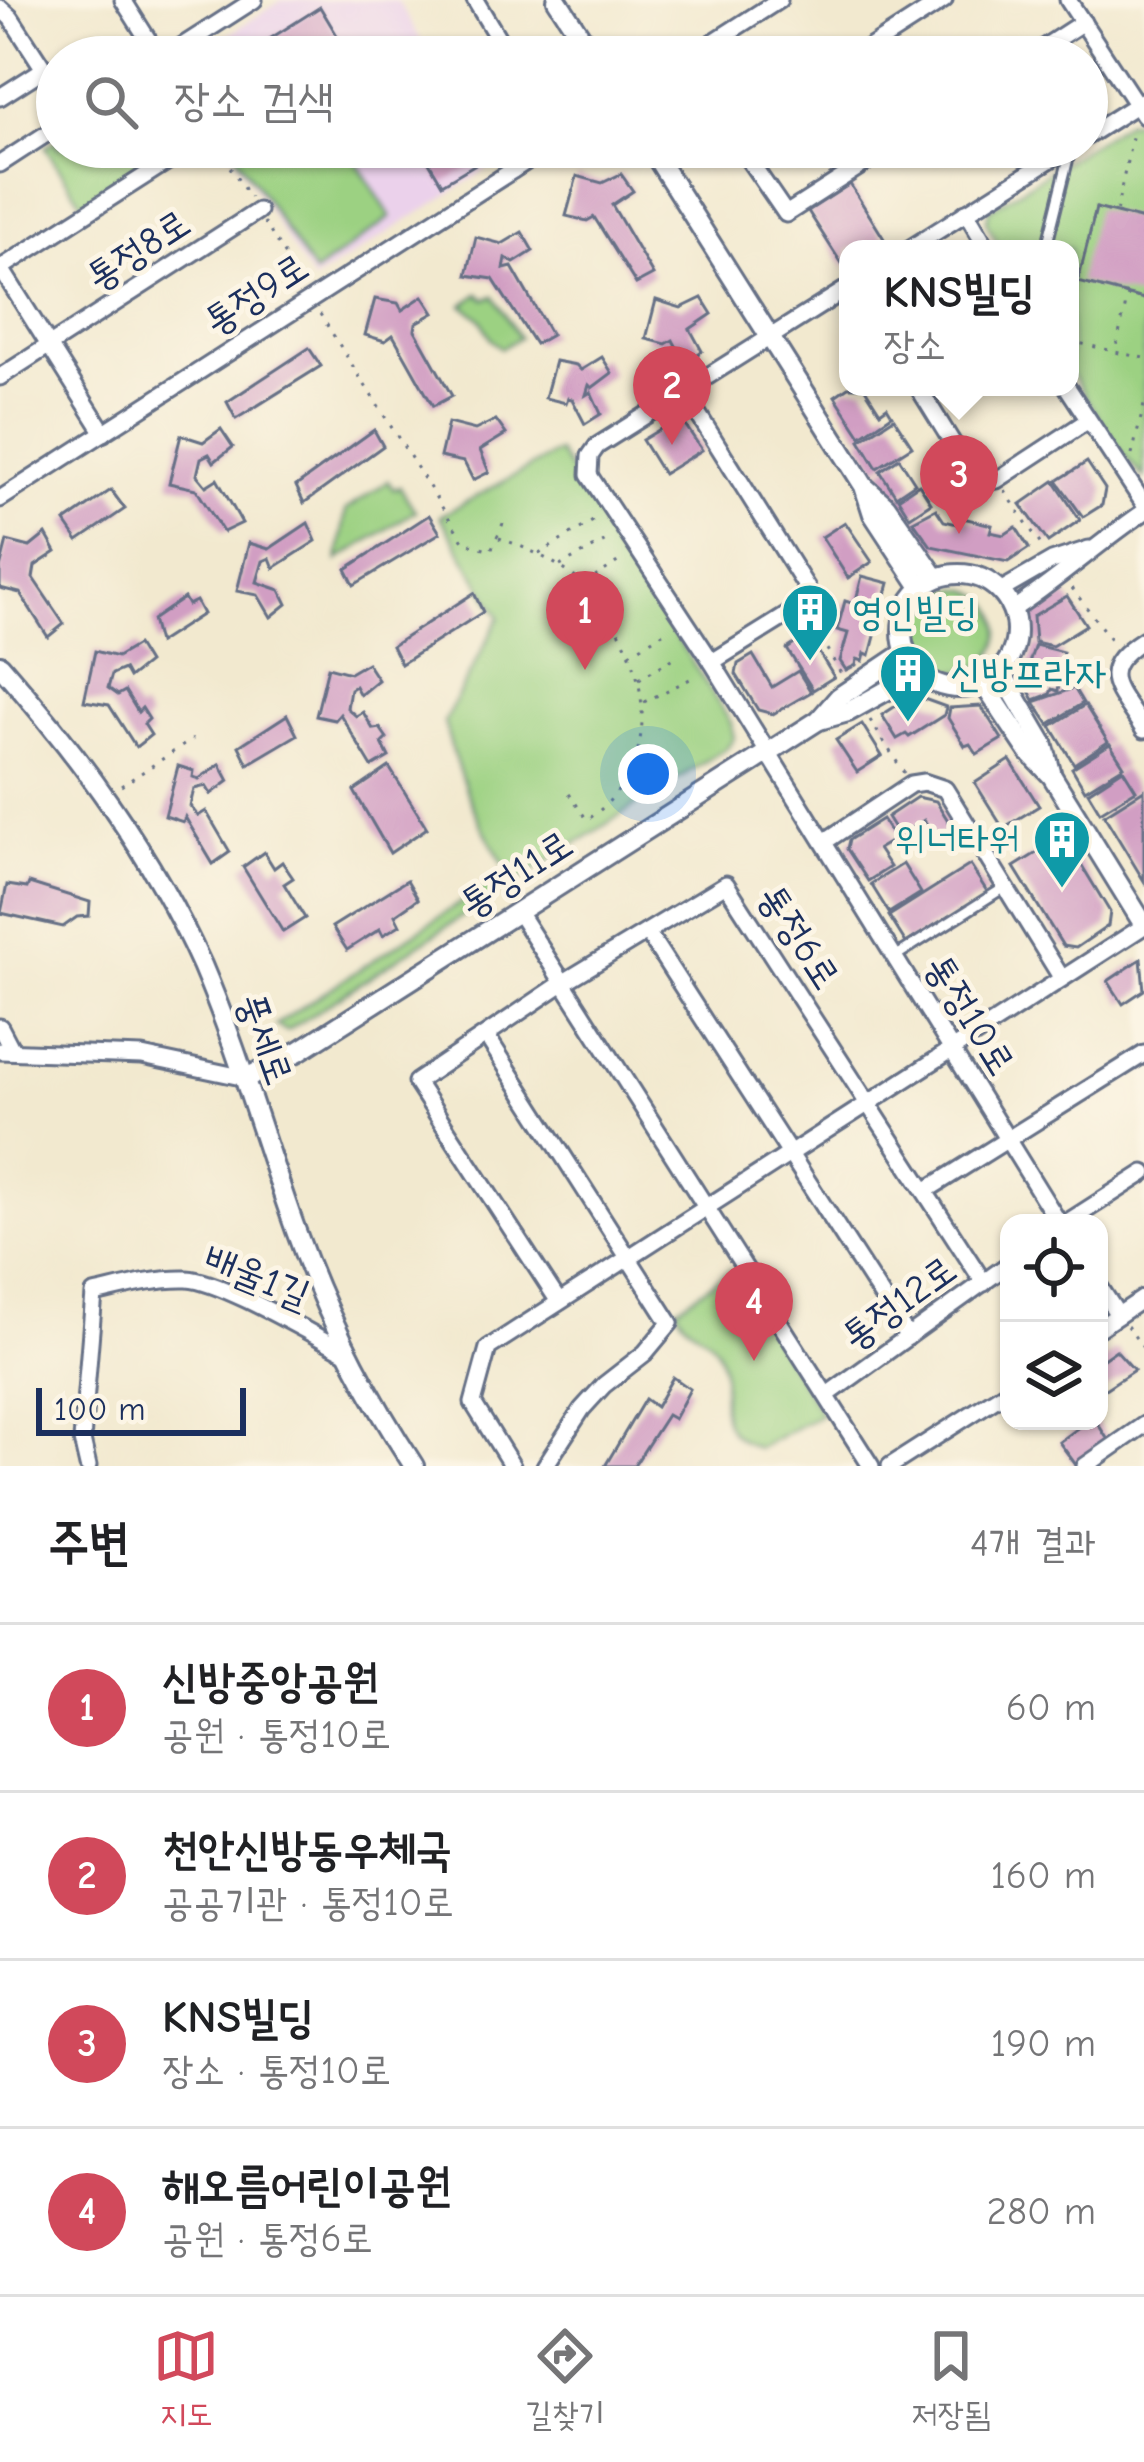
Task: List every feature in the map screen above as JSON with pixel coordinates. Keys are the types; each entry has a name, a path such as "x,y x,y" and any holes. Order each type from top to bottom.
{"street":[{"path":"123,0 148,36"},
{"path":"475,0 490,36"},
{"path":"557,0 580,36"},
{"path":"723,36 779,0"},
{"path":"888,36 944,0"},
{"path":"1068,0 1092,36"},
{"path":"195,36 250,1"},
{"path":"0,8 36,57"},
{"path":"1061,36 1083,22"},
{"path":"1108,61 1140,110 1108,126"},
{"path":"0,98 36,74"},
{"path":"0,164 36,141"},
{"name":"통정8로","path":"104,433 0,267 157,168"},
{"name":"통정9로","path":"0,499 516,168"},
{"path":"663,168 863,485 873,514 928,582"},
{"path":"754,168 786,214 857,168"},
{"path":"923,240 1037,168"},
{"name":"통정8로","path":"0,377 258,211"},
{"path":"966,212 983,240"},
{"name":"통정10로","path":"839,293 597,446 590,455 589,475 712,662 1057,1214"},
{"path":"683,390 807,588 802,606 712,662"},
{"path":"924,396 976,476 986,481 997,479 1087,422"},
{"path":"1012,610 1063,576 1144,508 1072,396"},
{"path":"1000,591 1052,561 1092,548"},
{"path":"968,574 1000,591 1012,610 1015,643 1000,670 983,683 962,688 944,686 920,672 906,652 901,628 905,610 928,582 968,574"},
{"path":"1144,639 1122,653 1112,676 1144,730"},
{"path":"855,697 906,652"},
{"name":"풍세로","path":"0,664 74,750 183,926 246,1078 297,1234 350,1354 414,1466"},
{"path":"1000,670 1043,743 1052,776"},
{"path":"855,697 920,672"},
{"path":"512,1466 473,1403 488,1348 1144,926 1052,776 1029,752 983,683"},
{"name":"통정11로","path":"246,1078 299,1051 855,697"},
{"path":"824,842 911,784 924,782 945,789 1061,977"},
{"name":"통정6로","path":"559,1302 416,1082 564,982 726,884 867,1103"},
{"path":"518,912 871,1466"},
{"path":"646,932 908,1337"},
{"path":"0,1027 6,1050 142,1056 246,1078"},
{"path":"486,1035 670,1323 645,1353 582,1409 545,1466"},
{"path":"925,1191 1144,1054"},
{"path":"867,1103 984,1283"},
{"path":"1077,1214 1144,1172"},
{"name":"통정12로","path":"826,1395 1000,1271"},
{"name":"배울1길","path":"88,1466 82,1440 94,1294 153,1280 194,1279 350,1354"},
{"path":"1108,1322 1144,1298"},
{"path":"1108,1300 1118,1315"},
{"path":"890,1466 1000,1396"},
{"path":"1085,1466 1144,1425"}],"lane":[{"path":"1048,240 1066,168"},
{"path":"896,956 1006,886"}],"path":[{"path":"532,36 547,28"},
{"path":"1116,213 1140,110"},
{"path":"230,168 464,542 491,550 506,517"},
{"path":"1079,278 1096,208 1144,220"},
{"path":"1079,282 1144,298"},
{"path":"1115,352 1128,295"},
{"path":"1079,343 1144,358"},
{"path":"1132,455 1144,405"},
{"path":"997,479 1052,561"},
{"path":"539,554 593,520"},
{"path":"497,537 539,554 584,585 631,653 639,680 641,740 611,801 587,820 568,792"},
{"path":"558,567 605,541"},
{"path":"584,585 619,561"},
{"path":"1063,576 1122,653"},
{"path":"802,606 911,784"},
{"path":"631,653 663,633"},
{"path":"639,680 679,655"},
{"path":"642,703 696,676"},
{"path":"121,786 193,739"},
{"path":"1118,1315 1144,1349"}],"shaded area":[{"path":"282,0 397,0 418,36 226,36"},
{"path":"241,168 489,168 313,281"}],"green space":[{"path":"1127,121 1136,121 1144,133 1144,478 1079,386 1079,240 996,240 986,222 989,210 1054,168 1108,168 1108,133"},
{"path":"59,168 144,168 85,208"},
{"path":"245,168 360,168 391,217 314,273"},
{"path":"479,294 485,299 494,296 519,338 501,348 491,339 481,319 463,305"},
{"path":"558,452 731,723 734,738 726,748 515,882 472,805 444,722 500,617 440,516"},
{"path":"388,481 393,489 400,487 415,511 338,560 346,510"},
{"path":"959,589 988,601 1000,630 988,659 959,671 930,659 918,630 930,601"},
{"path":"489,884 495,895 287,1031 275,1025"},
{"path":"731,1270 821,1414 758,1448 729,1429 724,1417 722,1363 716,1349 676,1308"}],"building":[{"path":"320,7 337,36 274,36"},
{"path":"432,168 469,168 442,184"},
{"path":"621,174 633,191 612,205 653,275 636,284 594,217 587,221 566,216 577,176 602,183"},
{"path":"850,184 885,240 839,240 839,260 808,211"},
{"path":"1096,208 1144,220 1144,299 1079,282"},
{"path":"522,232 533,251 514,263 506,258 504,269 512,267 551,335 535,344 493,279 467,275 476,237 502,244"},
{"path":"423,296 434,313 416,323 415,330 452,396 433,406 393,335 385,341 365,335 375,299 398,303 402,310"},
{"path":"702,298 712,314 690,329 702,351 685,363 673,340 666,344 646,339 656,300 681,308"},
{"path":"309,348 321,366 236,419 227,402"},
{"path":"602,357 612,373 592,388 589,385 586,395 591,392 601,414 585,424 572,399 566,403 545,398 555,361 581,370"},
{"path":"835,396 870,396 880,412 887,407 892,415 861,436"},
{"path":"894,418 912,446 877,468 860,440"},
{"path":"496,420 506,434 480,450 489,472 473,480 464,462 440,457 448,423 475,430"},
{"path":"684,423 702,450 663,474 642,440 667,425 671,432"},
{"path":"221,429 233,447 214,462 209,454 201,458 197,475 206,486 217,479 242,523 223,532 196,489 169,483 181,435 203,442"},
{"path":"374,430 383,446 304,503 296,486"},
{"path":"899,458 915,483 896,496 880,471"},
{"path":"1087,462 1105,489 1102,505 1083,517 1057,481"},
{"path":"1054,481 1080,520 1048,542 1021,504"},
{"path":"919,484 931,503 910,517 898,498"},
{"path":"111,490 125,509 78,541 65,522"},
{"path":"936,509 944,521 957,524 959,517 992,525 990,532 1004,535 1016,527 1029,548 1008,562 931,546 913,521"},
{"path":"429,515 440,533 354,585 346,569"},
{"path":"845,522 872,562 848,578 822,537"},
{"path":"308,523 316,541 274,568 270,558 263,561 257,582 280,590 287,604 271,617 258,595 237,591 249,543 269,549"},
{"path":"46,534 56,552 35,566 33,578 64,624 48,637 20,593 0,588 7,541 30,547"},
{"path":"862,576 889,583 870,655 865,653 863,661 857,659 846,670 840,661 848,633 837,630 845,601 855,604"},
{"path":"474,593 483,612 401,664 392,646"},
{"path":"1067,596 1086,625 1052,646 1035,642 1033,616"},
{"path":"184,598 188,605 196,601 203,614 158,643 152,620"},
{"name":"영인빌딩","path":"808,635 834,677 813,690 787,649"},
{"path":"137,645 148,663 129,678 124,669 112,674 108,688 118,695 125,691 138,712 142,708 149,719 144,724 151,735 136,747 109,705 84,701 95,651 117,657"},
{"path":"1035,645 1063,652 1055,683 1058,691 1052,689 1034,700 1023,680"},
{"path":"753,655 772,687 798,671 811,692 773,714 758,710 736,674 738,664"},
{"path":"367,663 378,680 360,695 355,686 350,689 347,708 356,716 363,712 373,729 380,728 387,738 382,743 389,757 372,767 340,714 335,720 316,716 328,667 350,673"},
{"path":"1074,688 1083,703 1049,724 1034,702"},
{"name":"신방프라자","path":"913,695 946,707 944,715 909,737 897,739 882,715"},
{"path":"1085,705 1108,742 1074,764 1051,726"},
{"path":"981,706 1002,739 977,754 970,744 965,746 948,718 950,708"},
{"path":"287,715 297,735 248,764 239,746"},
{"path":"862,724 882,756 857,772 836,740"},
{"path":"1110,744 1124,766 1085,790 1072,768"},
{"path":"1010,760 1039,806 1003,828 975,783"},
{"path":"220,764 229,781 211,794 206,786 194,789 190,806 198,816 206,811 230,852 213,864 185,817 183,822 165,816 178,766 194,771 193,777 199,779"},
{"path":"389,767 427,828 390,853 354,791"},
{"path":"1123,769 1136,790 1100,812 1088,792"},
{"path":"1144,790 1144,881 1104,815"},
{"path":"917,797 936,801 952,827 935,838 924,820 899,836 887,817"},
{"path":"882,819 895,839 878,849 890,867 868,881 847,849 849,840"},
{"name":"위너타워","path":"1064,836 1110,912 1108,926 1076,948 1063,946 1014,867"},
{"path":"264,852 274,868 282,862 293,878 284,884 305,918 283,932 243,867"},
{"path":"903,864 921,893 889,913 871,884"},
{"path":"970,865 988,893 906,943 889,916"},
{"path":"407,880 418,899 395,915 400,925 383,935 380,929 347,950 332,927"},
{"path":"29,883 90,902 89,916 77,917 63,927 1,913 7,885 27,888"},
{"path":"1141,959 1144,990 1123,1004 1108,981"},
{"path":"1116,1350 1134,1370 1108,1387 1108,1356"},
{"path":"673,1377 690,1389 674,1419 667,1415 634,1466 605,1466 645,1399 656,1407"},
{"path":"1076,1430 1102,1430 1108,1440 1076,1465 1059,1442"}],"place":[{"name":"천안신방동우체국","path":"672,445"},
{"name":"KNS빌딩","path":"959,534"},
{"name":"영인빌딩","path":"810,663"},
{"name":"신방중앙공원","path":"585,670"},
{"name":"신방프라자","path":"908,724"},
{"name":"위너타워","path":"1062,890"},
{"name":"해오름어린이공원","path":"754,1361"}]}
